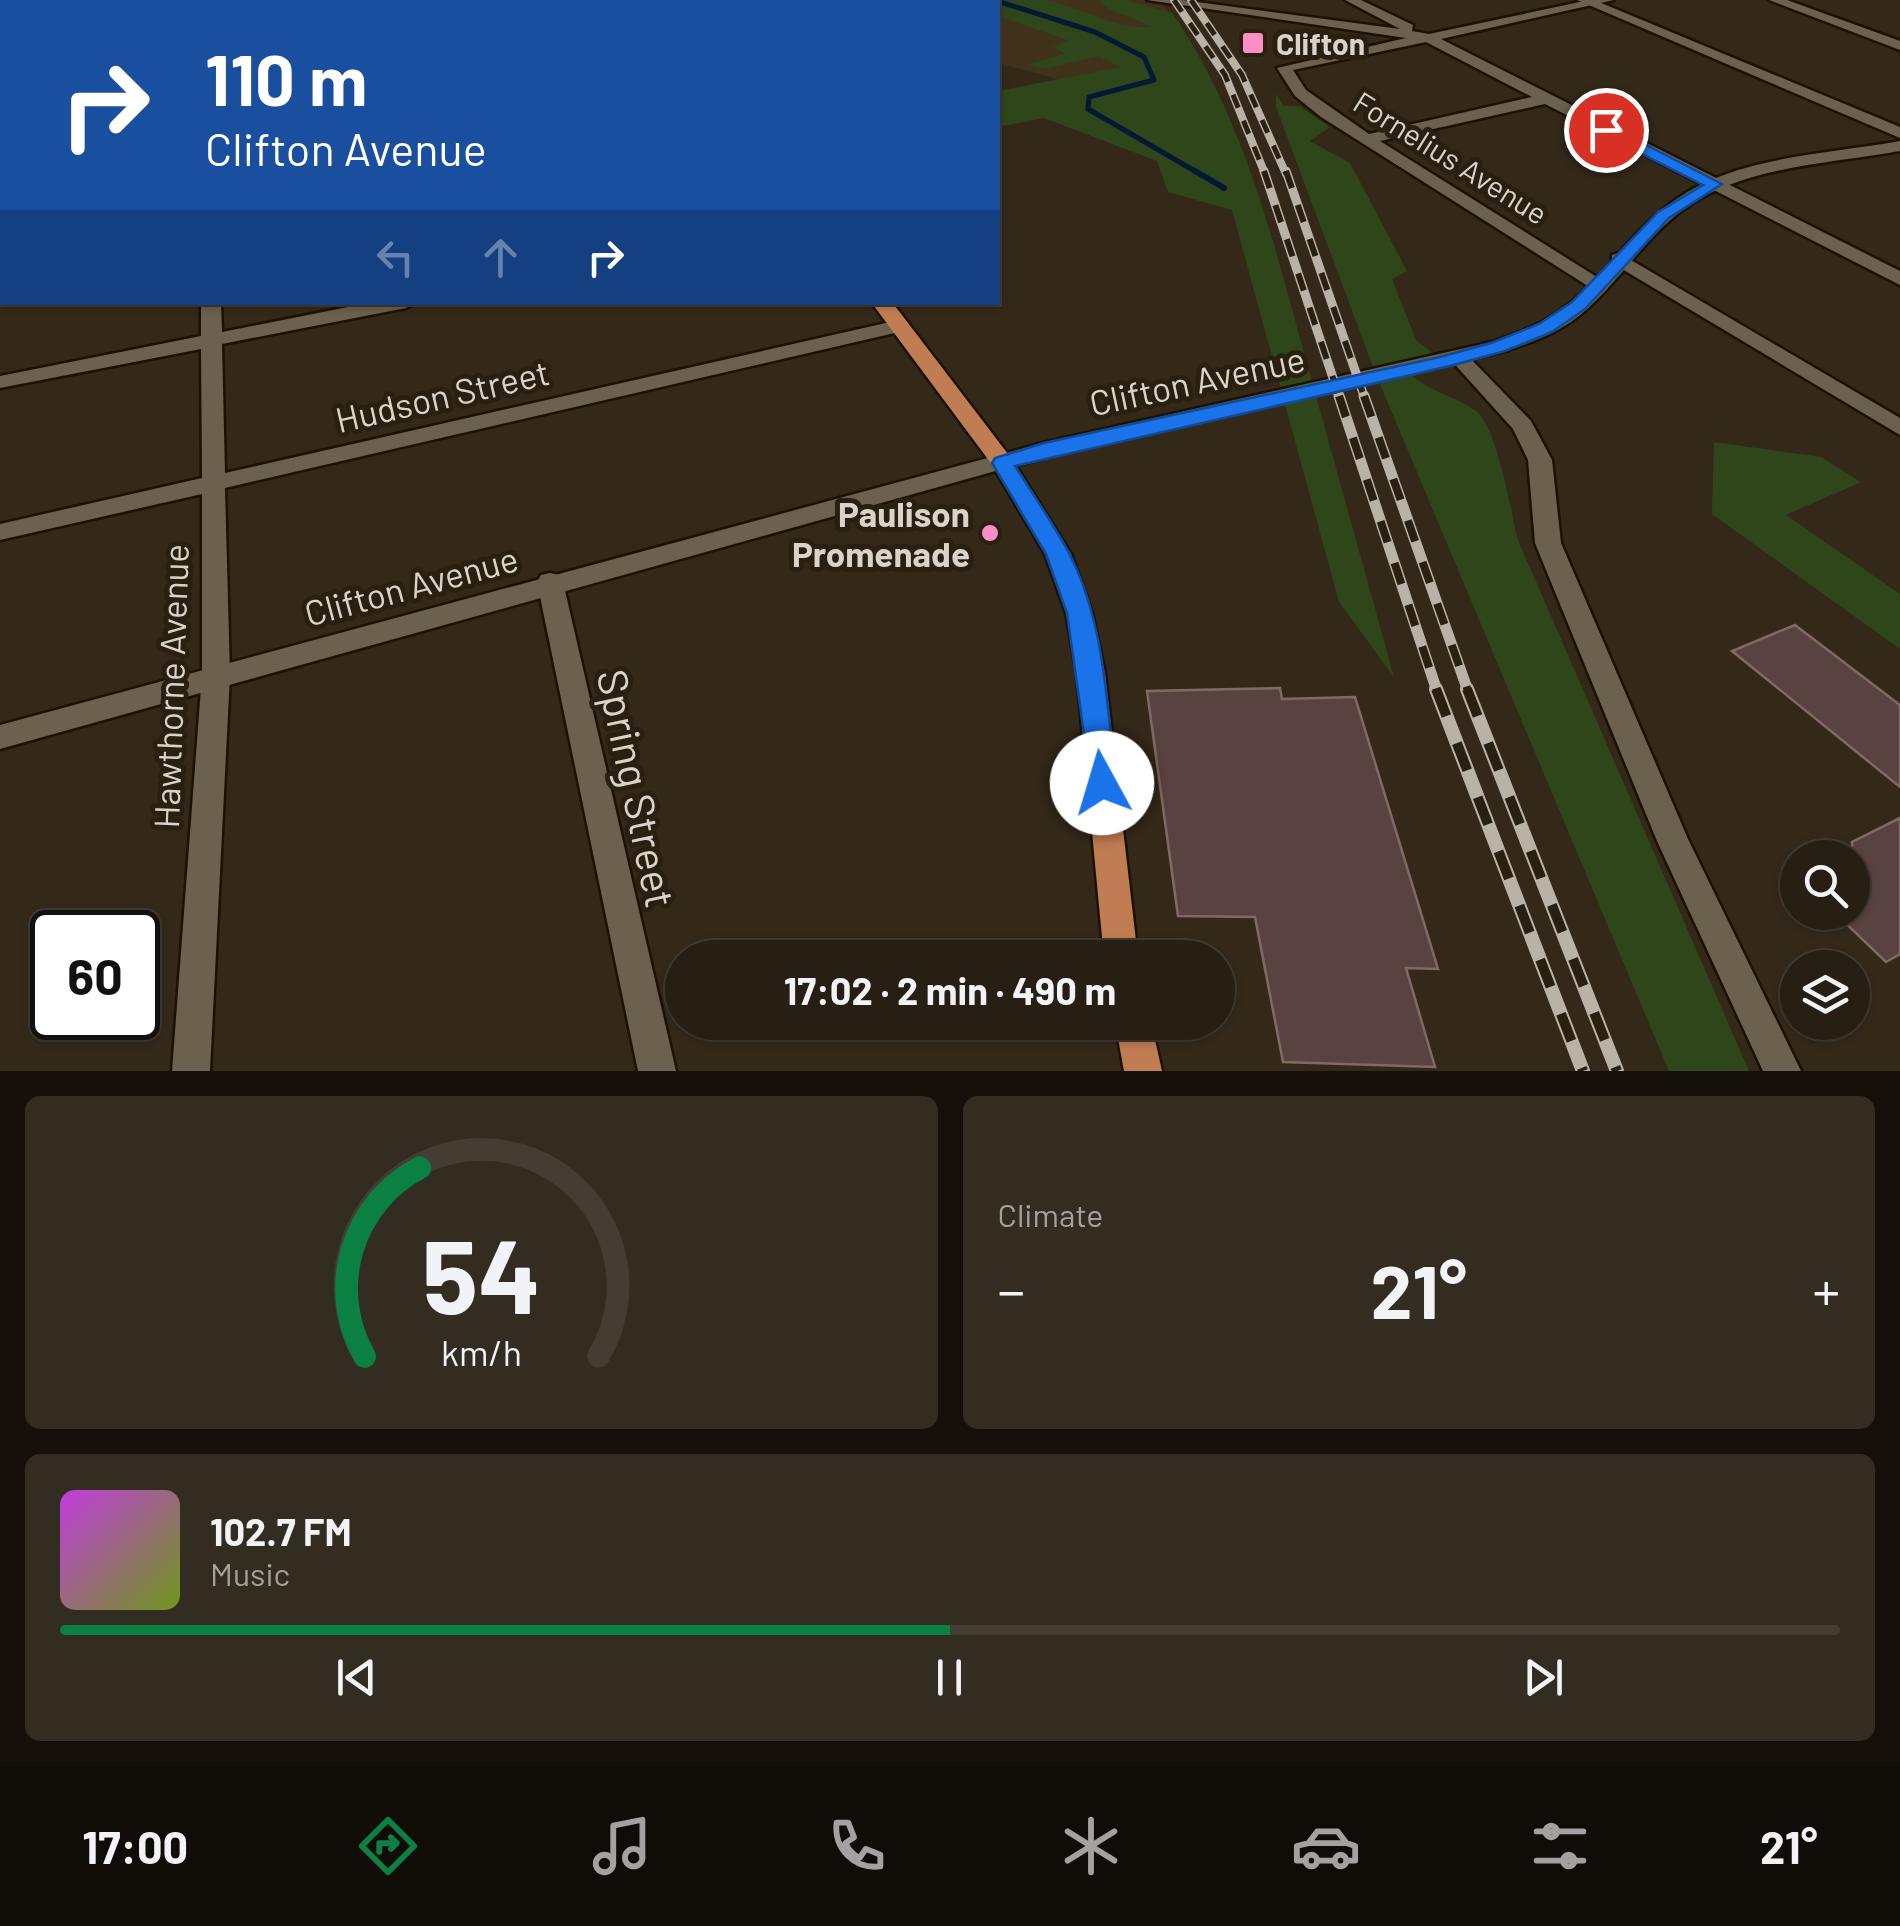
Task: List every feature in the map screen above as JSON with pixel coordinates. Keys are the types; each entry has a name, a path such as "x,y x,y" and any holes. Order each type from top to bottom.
{"main road":[{"path":"882,305 1002,463 1058,554 1079,613 1091,674 1119,940"},
{"path":"1136,1040 1142,1071"}],"street":[{"path":"1153,0 1426,38 1608,0"},
{"path":"1351,0 1900,279"},
{"path":"1775,0 1900,46"},
{"path":"1587,2 1900,133"},
{"name":"Fornelius Avenue","path":"1426,38 1284,68 1311,103 1598,284"},
{"path":"1367,139 1545,99"},
{"name":"Clifton Avenue","path":"0,736 550,582 1044,450 1459,358 1546,328 1578,306 1664,215 1714,184 1900,146"},
{"path":"1619,259 1900,428"},
{"name":"Hawthorne Avenue","path":"191,1071 216,675 211,305"},
{"path":"0,382 391,305"},
{"name":"Hudson Street","path":"0,532 898,326"},
{"path":"1459,358 1523,426 1540,460 1548,543 1673,841 1782,1071"},
{"name":"Spring Street","path":"550,582 657,1071"}],"shaded area":[{"path":"1000,0 1159,0 1179,23 1204,64 1118,68 1061,80 1000,64"}],"green space":[{"path":"1000,0 1044,0 1137,27 1151,27 1111,10 1099,0 1125,0 1172,13 1218,92 1252,177 1280,265 1394,677 1339,602 1232,210 1168,192 1157,161 1044,118 1000,127 1000,91 1121,67 1099,56 1045,69 1027,65 1065,53 1053,47 1068,40 1000,17"},
{"path":"1276,94 1284,106 1299,106 1330,127 1310,141 1350,163 1407,271 1392,279 1416,340 1443,362 1408,371 1424,384 1476,411 1484,420 1502,470 1517,538 1749,1071 1669,1071 1377,377 1276,107"},
{"path":"1714,442 1821,457 1861,482 1786,515 1900,594 1900,649 1712,514"}],"building":[{"path":"1795,625 1900,705 1900,787 1732,651"},
{"path":"1280,688 1282,699 1355,697 1438,969 1406,968 1435,1067 1283,1062 1255,917 1178,916 1147,691"},
{"path":"1900,818 1900,954 1886,962 1853,930 1870,930 1870,840 1856,840"}],"waterway":[{"path":"1000,2 1095,32 1144,57 1154,80 1089,97 1088,109 1200,174"},
{"path":"1195,171 1224,188"}],"railway":[{"path":"1174,0 1225,75 1265,174"},
{"path":"1191,0 1242,75 1286,174"},
{"path":"1286,171 1365,399"},
{"path":"1265,174 1339,396"},
{"path":"1339,396 1437,691"},
{"path":"1364,396 1468,691"},
{"path":"1436,689 1583,1071"},
{"path":"1467,689 1617,1071"}],"place":[{"name":"Clifton","path":"1253,43"},
{"name":"Paulison Promenade","path":"990,533"}],"route":[{"path":"1102,783 1091,674 1079,613 1058,554 1002,463 1044,450 1443,362 1526,338 1546,328 1578,306 1640,236 1664,215 1714,184 1606,130"}]}
